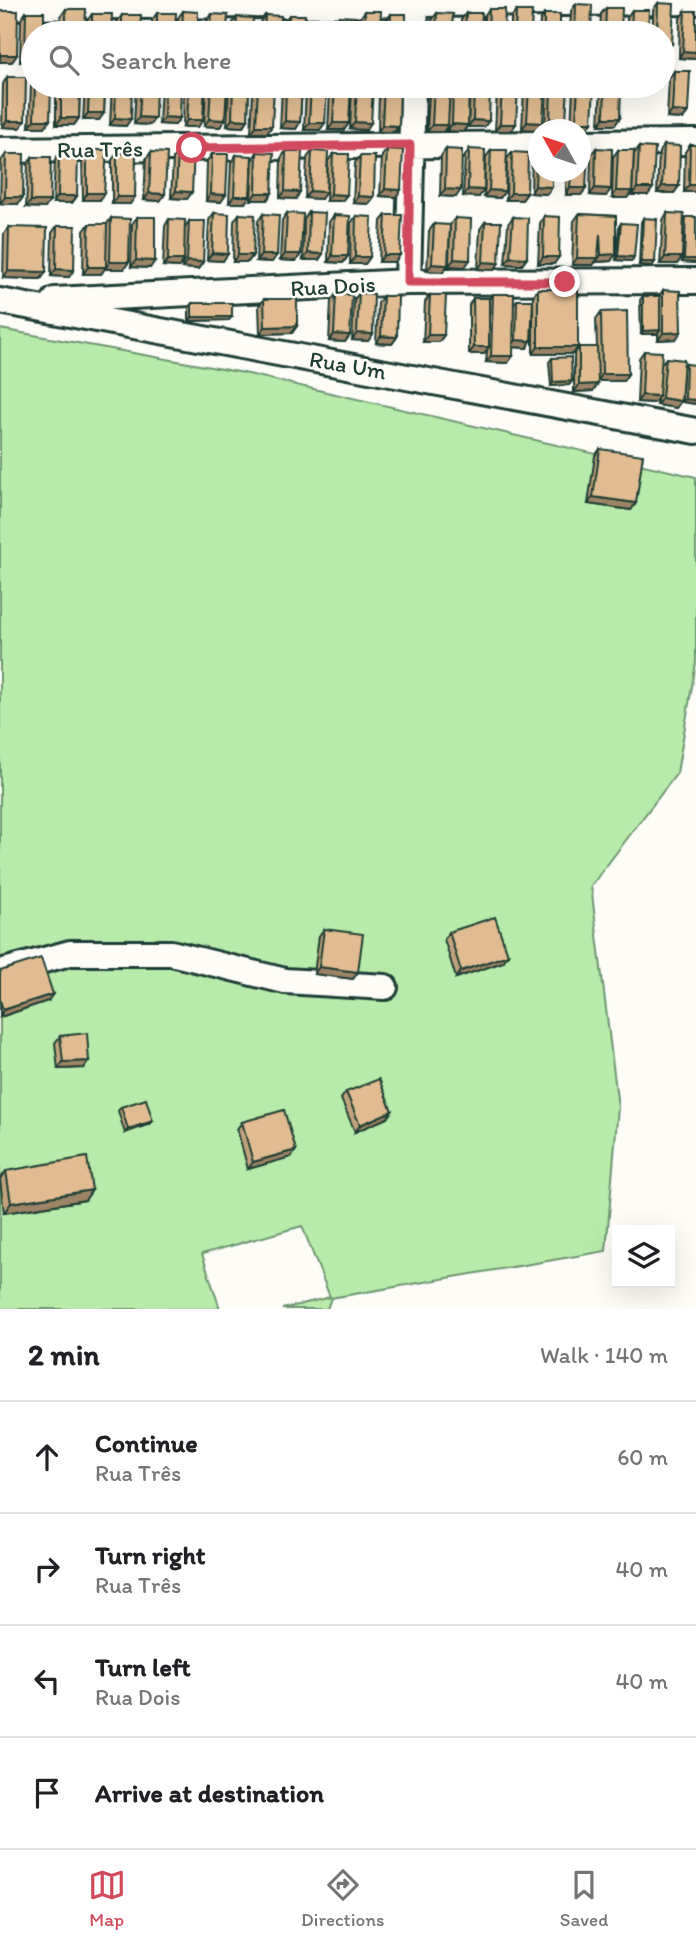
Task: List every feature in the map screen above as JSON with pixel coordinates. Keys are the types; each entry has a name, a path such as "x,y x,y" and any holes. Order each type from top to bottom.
{"street":[{"path":"415,21 416,2"},
{"path":"0,7 696,2"},
{"path":"408,282 412,98"},
{"path":"591,143 696,142"},
{"name":"Rua Três","path":"0,150 528,144"},
{"name":"Rua Dois","path":"6,302 408,282 696,281"},
{"name":"Rua Um","path":"6,302 696,431"},
{"path":"0,972 70,953 170,953 285,981 385,987"}],"green space":[{"path":"0,329 244,373 696,477 696,663 677,773 591,886 618,1107 606,1251 331,1298 327,1309 282,1309 330,1297 302,1226 202,1254 220,1309 0,1309"}],"building":[{"path":"658,3 674,4 673,21 657,21"},
{"path":"576,4 592,5 591,21 575,21"},
{"path":"606,8 622,8 621,21 605,21"},
{"path":"66,9 86,9 86,21 66,21"},
{"path":"489,9 505,9 504,21 488,21"},
{"path":"632,10 649,10 649,21 632,21"},
{"path":"0,11 18,11 17,55 0,55"},
{"path":"183,11 198,12 198,21 183,21"},
{"path":"365,11 381,11 381,21 365,21"},
{"path":"516,11 532,11 532,21 516,21"},
{"path":"685,11 696,11 696,52 683,51"},
{"path":"26,12 44,12 44,21 26,21"},
{"path":"157,13 176,13 176,21 157,21"},
{"path":"437,13 453,14 453,21 437,21"},
{"path":"466,13 482,13 482,21 466,21"},
{"path":"92,14 112,14 112,21 92,21"},
{"path":"212,14 228,15 228,21 212,21"},
{"path":"391,14 406,14 406,21 391,21"},
{"path":"544,14 560,14 560,21 544,21"},
{"path":"122,15 141,15 141,21 122,21"},
{"path":"265,15 281,16 281,21 265,21"},
{"path":"289,15 305,15 305,21 289,21"},
{"path":"339,16 355,17 355,21 339,21"},
{"path":"237,17 253,18 253,21 237,21"},
{"path":"312,18 328,18 328,21 312,21"},
{"path":"675,71 690,71 688,112 672,111"},
{"path":"7,77 21,77 21,98 26,98 25,121 7,121"},
{"path":"35,98 51,98 50,120 34,120"},
{"path":"61,98 80,98 79,118 61,118"},
{"path":"89,98 105,98 104,113 88,113"},
{"path":"116,98 132,98 131,119 115,118"},
{"path":"140,98 156,98 155,118 139,117"},
{"path":"165,98 181,98 180,118 164,117"},
{"path":"188,98 204,98 203,120 187,120"},
{"path":"210,98 226,98 225,120 209,119"},
{"path":"233,98 249,98 248,120 232,119"},
{"path":"257,98 273,98 272,126 256,126"},
{"path":"286,98 301,98 300,122 285,121"},
{"path":"310,98 326,98 325,123 309,123"},
{"path":"334,98 350,98 349,123 333,123"},
{"path":"356,98 372,98 371,123 355,122"},
{"path":"383,98 400,98 399,126 382,125"},
{"path":"433,98 449,98 448,125 432,125"},
{"path":"453,98 469,98 468,125 452,124"},
{"path":"474,98 490,98 489,121 473,120"},
{"path":"501,98 517,98 516,124 500,124"},
{"path":"528,98 544,98 543,119 528,119 527,122"},
{"path":"551,98 567,98 566,119 550,119"},
{"path":"577,98 593,98 592,122 591,119 576,119"},
{"path":"605,98 621,98 620,118 604,118"},
{"path":"664,145 680,146 679,186 662,186"},
{"path":"690,145 696,145 696,185 689,185"},
{"path":"639,147 655,148 653,188 637,188"},
{"path":"596,148 612,149 611,189 595,188"},
{"path":"387,149 403,150 401,190 385,189"},
{"path":"446,149 462,150 461,190 445,189"},
{"path":"469,149 485,150 484,190 468,189"},
{"path":"87,150 107,150 104,193 87,193"},
{"path":"491,150 507,150 505,191 489,190"},
{"path":"618,150 634,150 632,191 616,191"},
{"path":"178,151 194,151 192,192 176,191"},
{"path":"286,151 302,151 300,192 285,191"},
{"path":"312,151 328,152 326,192 310,191"},
{"path":"151,152 167,153 165,194 149,193"},
{"path":"257,152 274,153 272,193 256,193"},
{"path":"512,152 528,153 527,193 511,193"},
{"path":"59,153 78,153 77,196 58,196"},
{"path":"117,153 136,154 135,197 117,197"},
{"path":"6,154 24,154 23,197 5,197"},
{"path":"212,154 228,154 226,195 211,194"},
{"path":"333,154 349,154 347,195 331,194"},
{"path":"236,155 252,156 250,196 234,196"},
{"path":"360,156 375,156 374,197 358,196"},
{"path":"32,157 51,157 50,201 31,201"},
{"path":"535,182 552,182 552,187 535,186"},
{"path":"570,182 586,182 586,188 570,188"},
{"path":"309,212 325,213 323,254 308,253"},
{"path":"214,213 229,214 228,254 212,253"},
{"path":"287,213 303,214 301,254 285,254"},
{"path":"667,213 684,214 682,257 665,257"},
{"path":"239,214 255,215 253,255 238,255"},
{"path":"263,214 279,215 277,255 261,255"},
{"path":"579,214 616,216 616,254 601,255 600,234 598,258 577,258"},
{"path":"334,215 350,216 348,256 332,256"},
{"path":"386,215 402,215 400,255 384,255"},
{"path":"356,216 372,217 370,257 355,257"},
{"path":"544,216 560,217 559,257 543,257"},
{"path":"137,217 155,217 155,261 136,260"},
{"path":"513,217 528,218 527,258 510,257"},
{"path":"686,217 696,217 696,259 684,259"},
{"path":"111,218 130,219 129,262 110,262"},
{"path":"455,218 471,219 470,260 454,259"},
{"path":"643,218 657,219 655,262 641,262"},
{"path":"169,219 185,220 184,260 168,260"},
{"path":"189,221 205,221 203,262 187,261"},
{"path":"485,222 501,222 499,263 483,262"},
{"path":"621,223 637,224 634,257 618,256"},
{"path":"89,224 107,224 106,267 88,267"},
{"path":"434,224 450,225 448,265 432,264"},
{"path":"57,226 75,226 74,270 56,269"},
{"path":"9,227 47,228 46,272 8,271"},
{"path":"538,289 578,289 578,347 538,347"},
{"path":"663,290 680,291 681,332 663,333"},
{"path":"359,293 374,294 373,334 357,333"},
{"path":"336,294 352,295 350,335 334,334"},
{"path":"493,294 514,294 513,356 491,356"},
{"path":"430,295 446,295 444,335 428,335"},
{"path":"383,296 398,296 397,337 381,336"},
{"path":"643,296 660,296 660,330 643,331"},
{"path":"473,298 489,298 489,347 474,347"},
{"path":"264,299 297,299 297,326 265,327"},
{"path":"517,300 533,300 531,341 516,340"},
{"path":"192,303 232,303 232,317 192,317"},
{"path":"627,311 628,374 602,374 601,312"},
{"path":"579,347 597,347 598,384 579,385"},
{"path":"644,351 662,352 659,396 642,395"},
{"path":"571,357 572,381 553,382 552,358"},
{"path":"666,358 684,360 681,401 662,398"},
{"path":"686,364 696,365 696,400 685,399"},
{"path":"600,449 643,455 636,503 593,497"},
{"path":"495,917 508,955 461,971 449,932"},
{"path":"324,929 363,934 358,972 319,967"},
{"path":"41,958 53,994 3,1010 0,1000 0,971"},
{"path":"87,1033 89,1061 63,1062 60,1036"},
{"path":"379,1079 392,1111 360,1125 346,1092"},
{"path":"146,1099 153,1121 128,1129 121,1107"},
{"path":"284,1110 296,1150 253,1162 242,1122"},
{"path":"87,1157 92,1190 11,1203 6,1171"}],"route":[{"path":"192,148 410,145 408,282 565,282"}]}
